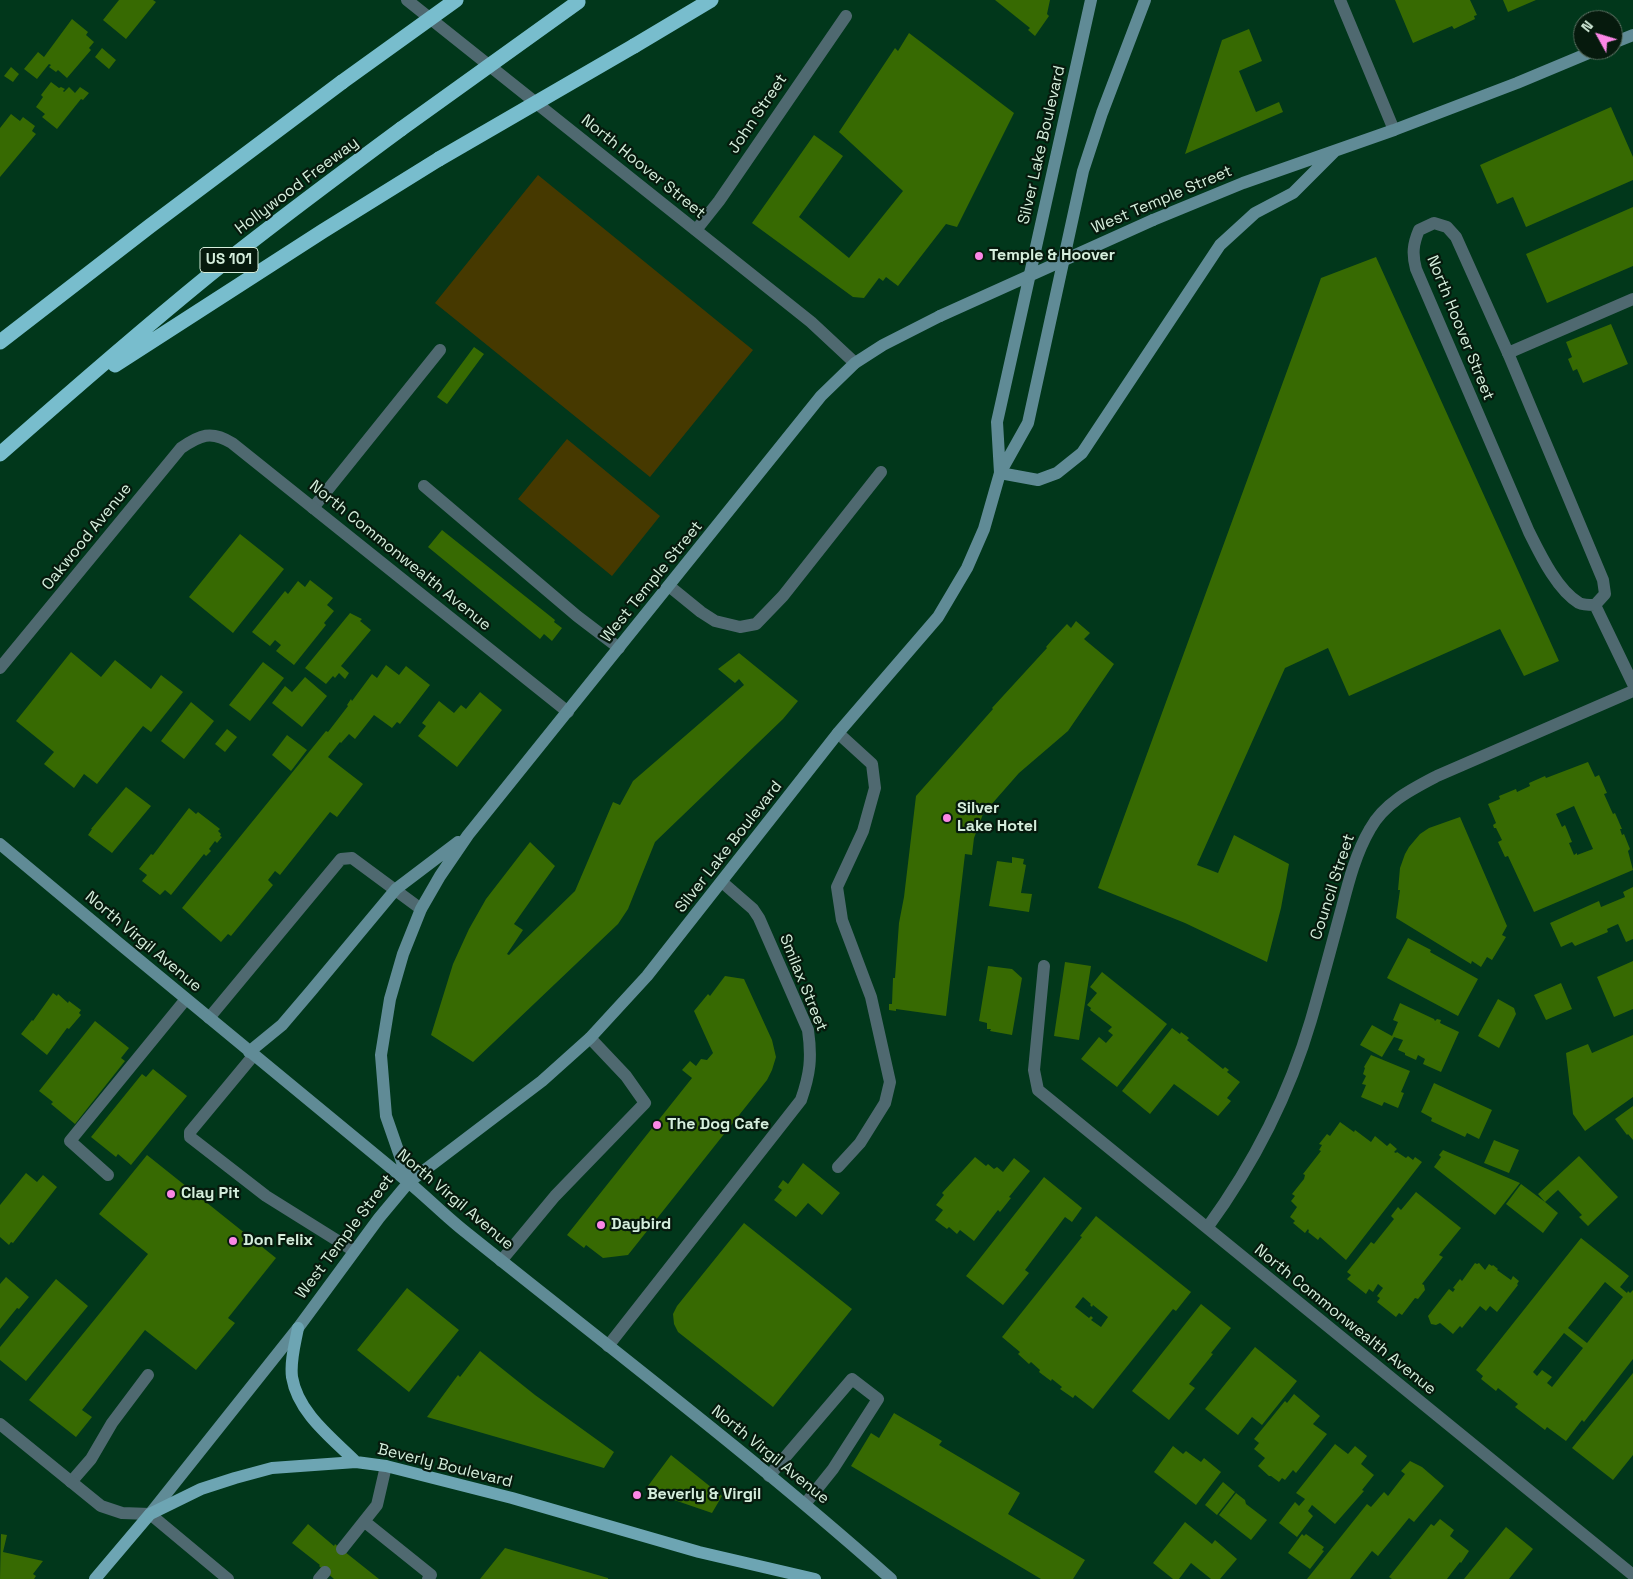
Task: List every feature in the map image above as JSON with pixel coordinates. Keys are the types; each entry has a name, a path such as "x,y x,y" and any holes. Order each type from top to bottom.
{"highway":[{"path":"0,342 150,226 342,82 456,0"},
{"path":"63,398 440,159 711,0"},
{"name":"Hollywood Freeway","path":"0,454 63,398 216,270 302,202 580,1"}],"main road":[{"name":"Silver Lake Boulevard","path":"1000,473 997,422 1091,0"},
{"name":"Silver Lake Boulevard","path":"409,1182 542,1081 590,1038 647,976 838,733 938,617 967,568 984,529 1000,473 1028,423 1083,172 1102,112 1145,0"},
{"name":"West Temple Street","path":"150,1514 298,1328 354,1251 409,1182 386,1116 381,1055 390,1000 403,954 421,908 440,876 468,835 821,396 855,363 884,345 940,316 1153,220 1243,184 1394,130 1573,59"},
{"path":"1000,473 1038,480 1057,473 1082,452 1220,245 1255,212 1293,193 1334,152"},
{"path":"251,1054 294,1011 396,889 468,835"},
{"name":"North Virgil Avenue","path":"0,844 251,1054 409,1182 452,1221 805,1504 890,1579"},
{"path":"298,1328 292,1360 292,1378 300,1403 356,1462"},
{"name":"Beverly Boulevard","path":"95,1579 150,1514 201,1489 272,1468 356,1462 386,1466 512,1498 699,1552 815,1579"}],"street":[{"name":"North Hoover Street","path":"407,0 824,333 855,363"},
{"path":"1340,0 1394,130"},
{"name":"John Street","path":"696,230 719,201 846,16"},
{"name":"North Hoover Street","path":"1434,223 1447,227 1456,237 1508,353 1603,580 1605,594 1594,605 1581,604 1563,590 1529,532 1416,269 1412,254 1414,242 1419,230 1434,223"},
{"path":"1508,353 1633,299"},
{"path":"313,508 440,350"},
{"name":"North Commonwealth Avenue","path":"206,434 222,436 232,443 568,712"},
{"name":"Oakwood Avenue","path":"0,668 181,448 206,434"},
{"path":"670,586 715,622 740,627 756,624 783,596 881,472"},
{"path":"424,486 577,616 619,648"},
{"path":"1594,605 1633,684"},
{"name":"Council Street","path":"1207,1228 1249,1166 1273,1120 1294,1070 1310,1021 1350,879 1370,827 1385,810 1408,791 1437,776 1633,691"},
{"path":"838,733 872,764 875,788 864,831 837,887 842,920 871,997 890,1082 885,1103 860,1143 838,1167"},
{"path":"209,1018 341,858 352,858 421,908"},
{"name":"Smilax Street","path":"608,1346 801,1100 810,1076 811,1047 808,1030 759,918 753,908 722,882"},
{"name":"North Commonwealth Avenue","path":"1044,966 1034,1070 1038,1090 1633,1575"},
{"path":"108,1175 70,1142 186,999"},
{"path":"501,1260 555,1196 645,1102 626,1076 590,1038"},
{"path":"251,1054 190,1132 190,1137 266,1196 354,1251"},
{"path":"71,1482 91,1459 112,1424 148,1375"},
{"path":"769,1476 852,1379 878,1399 833,1469 805,1504"},
{"path":"0,1424 100,1506 122,1513 150,1514 228,1579"},
{"path":"342,1549 377,1505 386,1466"},
{"path":"365,1522 431,1575 428,1579"}],"shaded area":[{"path":"538,175 753,350 650,477 435,303"},
{"path":"567,439 660,516 612,576 518,499"}],"building":[{"path":"119,0 153,0 156,2 126,39 103,20"},
{"path":"995,0 1050,0 1047,14 1049,16 1035,36 1028,30 1030,28"},
{"path":"1395,0 1470,0 1477,15 1474,16 1475,19 1454,29 1452,26 1413,43"},
{"path":"1503,0 1536,0 1508,12"},
{"path":"72,19 88,32 86,35 94,42 89,48 91,50 67,78 58,70 56,72 49,67 51,65 49,64 37,79 24,69 38,52 44,57"},
{"path":"1249,29 1262,61 1239,71 1256,112 1279,102 1283,112 1185,154 1222,40"},
{"path":"909,33 1014,113 957,227 946,224 898,286 886,277 883,281 879,278 864,298 853,297 752,223 814,135 843,156 799,217 849,258 903,191 839,132 895,48 898,51"},
{"path":"102,48 116,60 109,69 95,57"},
{"path":"11,67 19,74 13,82 4,76"},
{"path":"51,82 59,88 65,89 64,92 69,87 75,93 80,87 89,93 83,100 81,99 57,129 42,117 45,114 36,107 43,97 41,95"},
{"path":"1611,107 1633,157 1633,180 1526,227 1513,197 1497,204 1480,165"},
{"path":"11,114 20,121 23,117 35,126 32,131 36,134 0,177 0,128"},
{"path":"1633,207 1633,266 1547,303 1526,254"},
{"path":"1376,257 1559,661 1524,676 1500,629 1349,696 1328,648 1285,668 1197,865 1218,873 1234,835 1289,864 1281,908 1267,962 1185,923 1098,888 1321,278"},
{"path":"1611,324 1628,364 1583,383 1577,369 1573,371 1568,359 1572,357 1566,342"},
{"path":"474,347 484,354 447,404 437,397"},
{"path":"442,530 555,620 554,622 562,628 552,641 544,634 540,639 428,547"},
{"path":"240,534 284,569 233,633 189,597"},
{"path":"310,580 333,598 327,605 334,611 324,623 326,625 294,665 276,651 281,645 275,640 270,646 252,632 285,591 288,594 298,581 305,587"},
{"path":"350,613 362,619 360,621 371,630 341,666 349,673 345,679 339,673 335,678 333,676 326,684 305,668"},
{"name":"Silver Lake Hotel","path":"1076,621 1090,633 1084,639 1114,664 1068,731 1019,773 983,814 974,838 972,855 965,854 946,1016 896,1009 896,1011 889,1010 889,1004 892,1004 899,923 904,897 916,796 1052,640 1067,624 1071,628"},
{"path":"71,652 101,677 115,660 151,689 161,675 183,692 151,732 143,726 97,784 84,774 74,788 44,764 54,752 16,721"},
{"path":"739,653 798,701 783,719 655,842 628,909 618,924 473,1062 431,1035 453,964 469,929 486,899 530,842 555,866 514,924 523,930 507,954 509,955 575,891 613,802 620,805 633,781 744,685 739,679 735,683 718,669"},
{"path":"263,662 284,678 250,721 229,705"},
{"path":"386,665 399,675 406,666 430,685 400,724 397,722 392,728 374,715 355,739 349,734 340,742 328,757 363,784 337,817 330,812 280,875 275,871 268,880 273,885 231,936 228,934 221,942 182,908 326,731 328,732 348,706 351,699 352,701 372,674 377,678"},
{"path":"305,677 327,696 302,727 272,703 285,686 292,692"},
{"path":"480,692 502,710 457,767 418,736 426,726 422,723 439,701 454,713 461,705 466,709"},
{"path":"191,702 214,721 184,759 161,741"},
{"path":"227,729 237,737 225,752 215,744"},
{"path":"287,735 307,750 291,771 272,755"},
{"path":"1588,762 1595,777 1599,775 1607,793 1604,794 1622,829 1620,829 1622,835 1624,834 1630,849 1628,851 1633,870 1534,912 1508,856 1505,857 1498,842 1502,840 1496,828 1494,828 1493,825 1496,823 1488,804 1500,799 1499,796 1516,789 1517,792 1530,786 1529,783 1545,776 1546,778","holes":["1574,806 1593,849 1574,855 1569,843 1572,842 1565,825 1562,827 1556,814"]},
{"path":"126,787 151,806 112,853 88,835"},
{"path":"189,808 196,814 198,812 220,829 218,831 222,837 217,843 215,841 209,849 211,851 206,856 204,854 171,895 165,890 160,895 142,881 147,875 139,869 151,854 153,855"},
{"path":"1460,817 1507,926 1502,935 1506,937 1492,960 1487,957 1481,967 1472,961 1471,964 1396,918 1400,890 1398,890 1400,868 1409,847 1420,834 1429,828"},
{"path":"1012,857 1024,859 1023,864 1026,865 1021,893 1032,894 1029,912 989,906 997,861 1012,863"},
{"path":"1633,887 1633,939 1626,942 1618,924 1607,929 1608,932 1575,946 1572,942 1561,947 1550,923 1599,901 1601,907 1625,897 1623,892"},
{"path":"1408,938 1478,979 1458,1016 1387,978"},
{"path":"1633,961 1633,1009 1614,1017 1597,977"},
{"path":"1065,962 1091,966 1079,1040 1054,1036"},
{"path":"988,966 1012,969 1022,978 1012,1035 990,1031 991,1029 987,1029 987,1023 979,1021"},
{"path":"1102,972 1167,1024 1117,1087 1081,1059 1099,1037 1106,1043 1113,1035 1108,1031 1112,1027 1090,1010 1091,1008 1087,1005 1097,993 1090,987"},
{"path":"725,976 744,979 772,1040 776,1057 772,1070 767,1080 628,1255 603,1258 586,1245 584,1248 567,1235 692,1078 682,1070 690,1061 696,1066 701,1059 707,1060 713,1053 694,1011 708,994 710,996"},
{"path":"1561,983 1572,1009 1546,1020 1534,995"},
{"path":"53,993 57,996 58,994 68,1003 69,1001 81,1010 79,1013 81,1015 69,1029 67,1028 47,1055 21,1034"},
{"path":"1498,999 1514,1008 1516,1014 1499,1048 1478,1036"},
{"path":"1400,1003 1435,1021 1437,1019 1441,1020 1440,1023 1459,1032 1441,1072 1423,1064 1425,1059 1418,1055 1416,1060 1398,1050 1403,1040 1394,1037 1382,1057 1360,1045 1372,1025 1392,1036 1398,1022 1393,1020"},
{"path":"95,1021 129,1048 121,1058 125,1061 75,1124 39,1091"},
{"path":"1172,1028 1189,1038 1187,1040 1223,1069 1225,1067 1229,1070 1227,1072 1240,1082 1227,1098 1231,1101 1218,1116 1174,1084 1150,1114 1122,1091"},
{"path":"1633,1035 1633,1097 1585,1131 1573,1114 1566,1053 1588,1044 1592,1053"},
{"path":"1371,1055 1410,1071 1401,1092 1404,1093 1398,1108 1384,1102 1382,1106 1361,1097 1366,1085 1362,1084 1366,1076 1363,1074 1364,1067"},
{"path":"153,1069 187,1096 131,1165 118,1154 116,1157 91,1137 142,1074 146,1077"},
{"path":"1434,1083 1492,1110 1479,1139 1467,1133 1465,1137 1431,1121 1432,1118 1421,1112"},
{"path":"1633,1106 1633,1140 1615,1119"},
{"path":"1340,1122 1371,1142 1375,1136 1387,1146 1390,1143 1397,1149 1394,1152 1406,1158 1408,1156 1413,1160 1415,1157 1422,1162 1346,1260 1320,1237 1318,1240 1308,1232 1308,1229 1305,1233 1293,1223 1295,1221 1290,1217 1297,1207 1291,1201 1295,1196 1292,1194 1304,1179 1305,1175 1303,1174 1321,1151 1319,1150 1322,1145 1319,1144 1327,1134 1330,1136"},
{"path":"1494,1140 1519,1150 1509,1173 1484,1163"},
{"path":"1443,1150 1520,1183 1495,1215 1434,1167 1441,1157 1439,1155"},
{"path":"147,1155 276,1258 228,1318 235,1323 196,1370 145,1330 82,1410 92,1417 76,1437 29,1400 148,1254 99,1214"},
{"path":"1579,1156 1618,1197 1588,1226 1579,1217 1582,1215 1558,1190 1545,1202 1538,1194"},
{"path":"975,1157 986,1166 988,1164 994,1169 997,1167 1003,1172 1014,1158 1030,1171 1009,1197 1011,1198 1000,1212 998,1210 974,1241 960,1230 957,1234 949,1227 947,1229 935,1220 943,1210 936,1205 944,1195 942,1193"},
{"path":"803,1163 840,1193 822,1215 808,1203 796,1217 774,1200 782,1190 778,1187 783,1180 788,1184"},
{"path":"26,1173 37,1182 43,1175 57,1187 13,1243 11,1242 9,1245 0,1237 0,1205"},
{"path":"1044,1177 1082,1208 1072,1222 1065,1217 1025,1270 1029,1273 1003,1305 966,1276"},
{"path":"1521,1184 1558,1213 1543,1233 1506,1204"},
{"path":"1416,1192 1461,1228 1439,1255 1443,1257 1422,1284 1425,1290 1418,1299 1415,1298 1402,1315 1399,1313 1396,1317 1377,1302 1380,1298 1377,1296 1383,1288 1378,1284 1373,1292 1369,1289 1366,1294 1347,1279 1351,1275 1347,1272 1371,1242 1374,1244 1394,1219 1391,1216 1398,1207 1401,1210"},
{"path":"1096,1216 1191,1292 1176,1311 1173,1309 1093,1409 1075,1395 1073,1398 1060,1389 1062,1387 1039,1372 1040,1370 1031,1362 1029,1364 1018,1354 1020,1352 1002,1337 1082,1237 1080,1236","holes":["1083,1297 1092,1307 1093,1305 1108,1317 1101,1327 1091,1320 1093,1318 1091,1316 1089,1318 1075,1307"]},
{"path":"744,1223 852,1309 773,1407 678,1332 674,1324 673,1314 677,1306"},
{"path":"1581,1238 1629,1276 1620,1287 1627,1293 1633,1290 1633,1359 1584,1422 1582,1420 1566,1441 1547,1427 1545,1430 1515,1407 1518,1404 1498,1388 1496,1391 1481,1379 1483,1376 1476,1370","holes":["1605,1282 1623,1297 1587,1343 1568,1328","1564,1333 1583,1348 1552,1387 1547,1383 1552,1377 1542,1370 1537,1376 1533,1372"]},
{"path":"1475,1263 1479,1263 1485,1270 1489,1264 1493,1265 1511,1280 1513,1276 1519,1281 1518,1285 1497,1312 1490,1306 1486,1311 1480,1306 1462,1328 1460,1326 1453,1334 1440,1323 1436,1325 1431,1324 1428,1316 1449,1289 1453,1292 1455,1289 1453,1288 1460,1279 1462,1281"},
{"path":"6,1277 29,1297 19,1309 17,1308 0,1329 0,1284"},
{"path":"56,1279 88,1306 26,1381 0,1360 0,1347"},
{"path":"407,1288 459,1330 409,1392 357,1350"},
{"path":"1201,1304 1231,1328 1189,1384 1195,1388 1169,1420 1132,1391"},
{"path":"1255,1347 1297,1381 1262,1425 1252,1417 1238,1435 1205,1409"},
{"path":"480,1351 535,1395 614,1452 604,1468 427,1417 458,1375 460,1377"},
{"path":"1633,1373 1633,1455 1613,1480 1572,1448"},
{"path":"1294,1394 1320,1416 1313,1424 1327,1434 1296,1473 1293,1470 1285,1480 1282,1478 1279,1482 1258,1466 1265,1458 1254,1449 1259,1443 1254,1439 1285,1401 1287,1403"},
{"path":"894,1413 942,1441 939,1445 1020,1493 1008,1514 1085,1560 1073,1579 1041,1579 851,1466 871,1433 879,1438"},
{"path":"1335,1444 1348,1454 1355,1446 1367,1456 1361,1464 1374,1475 1362,1490 1364,1491 1335,1524 1312,1505 1308,1511 1313,1516 1297,1537 1279,1523 1295,1502 1299,1506 1305,1499 1296,1493"},
{"path":"1173,1446 1183,1454 1186,1451 1201,1462 1204,1458 1221,1472 1196,1505 1154,1472"},
{"path":"671,1455 722,1496 712,1513 645,1490"},
{"path":"1410,1461 1422,1467 1444,1486 1414,1522 1409,1518 1378,1556 1372,1551 1350,1579 1307,1579 1367,1504 1371,1507 1384,1492 1388,1496 1405,1474 1401,1471"},
{"path":"1223,1482 1235,1492 1217,1515 1205,1505"},
{"path":"1236,1493 1245,1500 1246,1504 1267,1520 1251,1540 1219,1515"},
{"path":"1440,1519 1454,1530 1450,1536 1469,1551 1447,1579 1392,1579 1389,1577 1431,1524 1434,1526"},
{"path":"1185,1522 1212,1544 1215,1540 1237,1559 1220,1579 1211,1579 1191,1563 1179,1579 1173,1579 1153,1563"},
{"path":"308,1524 379,1579 334,1579 320,1565 292,1543"},
{"path":"1506,1527 1533,1549 1509,1579 1464,1579"},
{"path":"1,1534 7,1535 3,1552 43,1561 33,1574 36,1576 34,1579 0,1579"},
{"path":"1302,1534 1304,1536 1306,1534 1324,1547 1322,1550 1324,1551 1310,1569 1288,1553"},
{"path":"505,1548 608,1578 608,1579 480,1579"}],"place":[{"name":"Temple & Hoover","path":"979,256"},
{"name":"Silver Lake Hotel","path":"947,818"},
{"name":"The Dog Cafe","path":"657,1125"},
{"name":"Clay Pit","path":"171,1194"},
{"name":"Daybird","path":"601,1225"},
{"name":"Don Felix","path":"233,1241"},
{"name":"Beverly & Virgil","path":"637,1495"}]}
